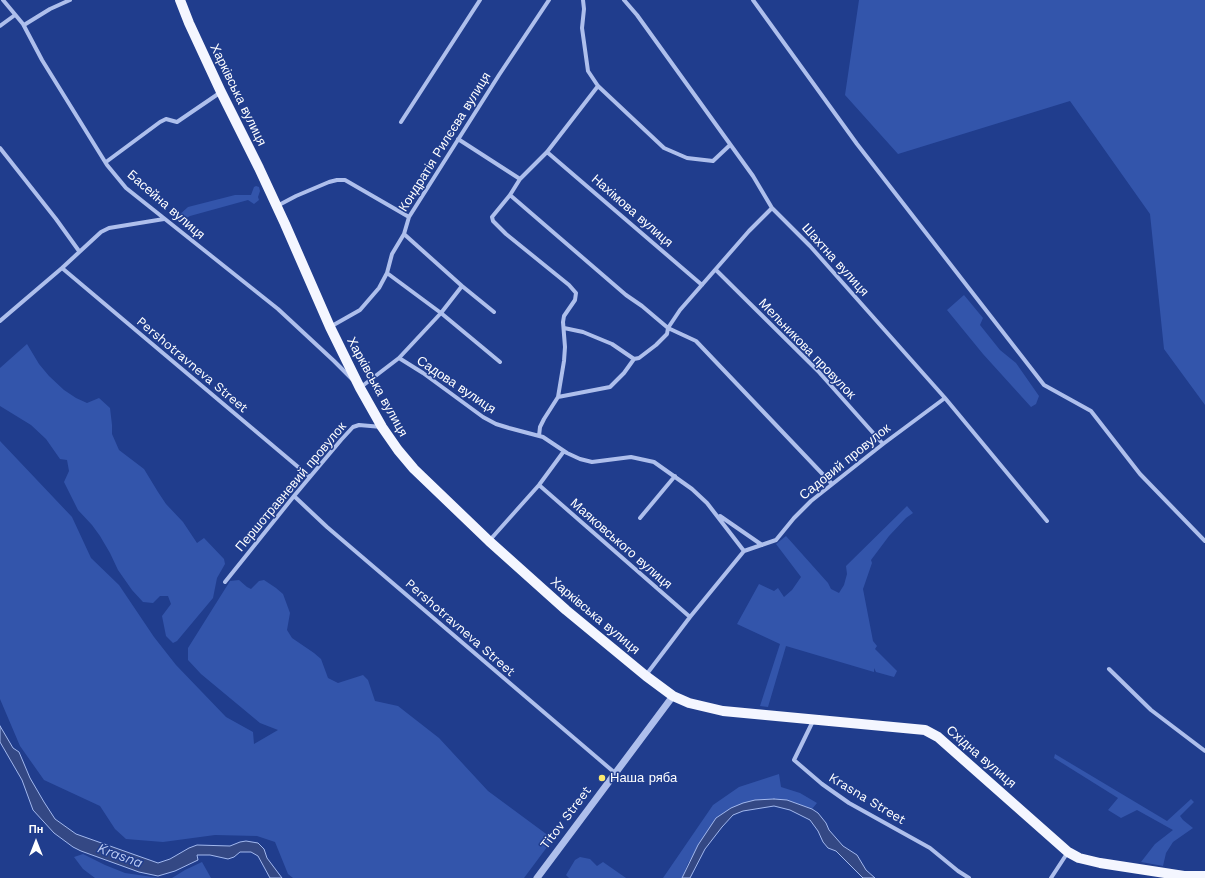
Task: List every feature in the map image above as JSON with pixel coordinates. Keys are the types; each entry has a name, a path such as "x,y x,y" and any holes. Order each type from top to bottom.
{"main road":[{"name":"Харківська вулиця","path":"180,0 221,92 277,207 330,327 360,388 382,427 398,450 414,469 489,541 566,610 672,696"},
{"name":"Східна вулиця","path":"672,696 689,703 723,711 920,728 930,731 1068,852 1079,858 1100,863 1184,876 1205,876"}],"street":[{"name":"Басейна вулиця","path":"3,0 24,26 42,60 106,162 126,188 278,309 334,361 360,388"},
{"path":"24,26 50,9 70,0"},
{"path":"401,122 480,0"},
{"name":"Кондратія Рилєєва вулиця","path":"330,327 360,310 379,288 387,273 392,254 404,234 409,217 499,75 549,0"},
{"path":"582,0 582,28 588,71 598,86 664,148 688,158 712,162 730,145"},
{"name":"Шахтна вулиця","path":"624,0 637,15 753,176 772,208 810,246 945,398 1047,521"},
{"path":"753,0 857,144 1044,385 1091,411 1140,474 1205,541"},
{"path":"0,26 15,15"},
{"path":"539,436 540,427 558,397 564,361 564,316 576,300 576,293 569,285 506,234 493,221 492,217 510,195 520,178 547,152 598,86"},
{"path":"106,162 160,122 166,119 177,122 221,92"},
{"path":"458,139 520,178"},
{"path":"0,148 56,219 79,251"},
{"name":"Нахімова вулиця","path":"547,152 702,285"},
{"path":"277,207 296,196 328,182 345,180 409,217"},
{"path":"510,195 600,274 668,328 696,341 832,484"},
{"path":"558,397 610,387 624,373 634,359 639,358 667,334 668,328 680,310 749,231 772,208"},
{"path":"0,321 62,268 101,232 109,228 164,219"},
{"path":"404,234 462,286 494,312"},
{"name":"Pershotravneva Street","path":"62,268 310,477"},
{"name":"Мельникова провулок","path":"716,270 818,371 883,444"},
{"path":"387,273 441,313 500,362"},
{"path":"360,388 399,358 441,313 462,286"},
{"path":"564,328 583,332 612,344 634,359"},
{"name":"Садова вулиця","path":"399,358 423,373 483,417 496,424 539,436 580,459 592,462 631,457 654,462 692,489 716,514 744,551"},
{"name":"Садовий провулок","path":"744,551 776,540 794,518 811,501 883,444 945,398"},
{"name":"Першотравневий провулок","path":"225,582 294,496 353,428 359,425 382,427"},
{"path":"489,541 539,485 564,451"},
{"path":"640,518 675,476"},
{"name":"Маяковського вулиця","path":"539,485 690,617"},
{"name":"Pershotravneva Street","path":"294,496 327,527 615,773"},
{"path":"716,514 762,545"},
{"path":"646,676 690,617 744,551"},
{"path":"1108,669 1151,710 1205,751"},
{"name":"Titov Street","path":"537,878 672,696"},
{"name":"Krasna Street","path":"814,719 794,760 822,784 849,803 930,848 969,878"},
{"path":"1051,878 1068,852"}],"shaded area":[{"path":"859,0 1205,0 1205,405 1164,349 1150,214 1070,101 898,154 845,95"},
{"path":"254,187 259,187 260,191 258,197 259,200 254,204 248,200 190,216 179,222 177,221 177,217 188,207 235,195 251,195"},
{"path":"964,295 983,318 980,325 1000,350 1016,363 1039,396 1036,404 1031,407 983,354 947,310"},
{"path":"27,344 39,364 64,390 87,403 99,398 110,408 112,434 119,450 144,469 166,504 183,522 197,543 204,538 224,559 225,564 217,578 213,598 177,641 173,643 166,636 162,616 171,604 168,596 160,596 153,603 143,602 132,590 118,570 100,536 78,510 64,482 69,471 67,460 60,459 46,439 31,425 0,406 0,368"},
{"path":"0,441 72,517 91,558 119,585 154,637 176,665 226,717 253,732 254,744 278,730 260,723 201,674 188,660 188,648 230,581 239,580 251,589 259,581 264,580 276,588 283,594 290,613 287,630 292,638 321,659 328,678 338,683 363,675 368,680 375,701 398,706 439,738 488,791 553,839 524,878 293,878 288,874 275,842 257,836 215,835 163,842 126,839 115,829 100,806 44,780 20,746 0,699"},
{"path":"907,506 913,513 906,518 889,536 871,560 872,563 863,589 873,641 877,646 875,649 897,671 894,677 876,672 874,668 874,672 786,646 768,707 760,706 780,644 737,624 759,584 774,591 778,588 784,597 792,590 801,577 776,544 786,536 828,583 831,589 839,593 844,585 847,574 846,566"},
{"path":"1055,754 1167,821 1191,799 1194,802 1180,816 1193,828 1173,842 1166,853 1163,866 1141,862 1155,844 1173,830 1137,810 1121,818 1108,810 1118,798 1054,758"},
{"path":"779,774 781,787 800,793 817,803 812,809 787,800 755,800 731,808 688,863 682,878 663,878 713,805 739,787"},
{"path":"83,854 125,873 159,878 95,878 83,869 74,857"},
{"path":"580,857 590,859 597,866 603,862 626,878 569,878 566,875 575,860"},
{"path":"202,862 211,878 172,878 185,870"}],"water":[{"name":"Krasna","path":"0,726 13,748 19,752 30,778 55,819 76,834 158,863 170,859 197,845 230,846 246,841 258,843 264,849 267,858 282,878 270,878 258,856 251,852 240,852 234,857 228,859 210,855 197,855 198,860 175,871 158,876 139,872 73,847 54,833 33,810 22,780 0,742"},
{"path":"755,800 787,800 812,809 818,813 826,823 829,830 843,846 857,855 866,870 875,878 863,878 836,851 828,848 810,820 790,810 774,806 743,811 733,815 705,849 690,878 682,878 698,845 716,818 731,808 743,803"}],"place":[{"name":"Наша ряба","path":"602,778"}]}
